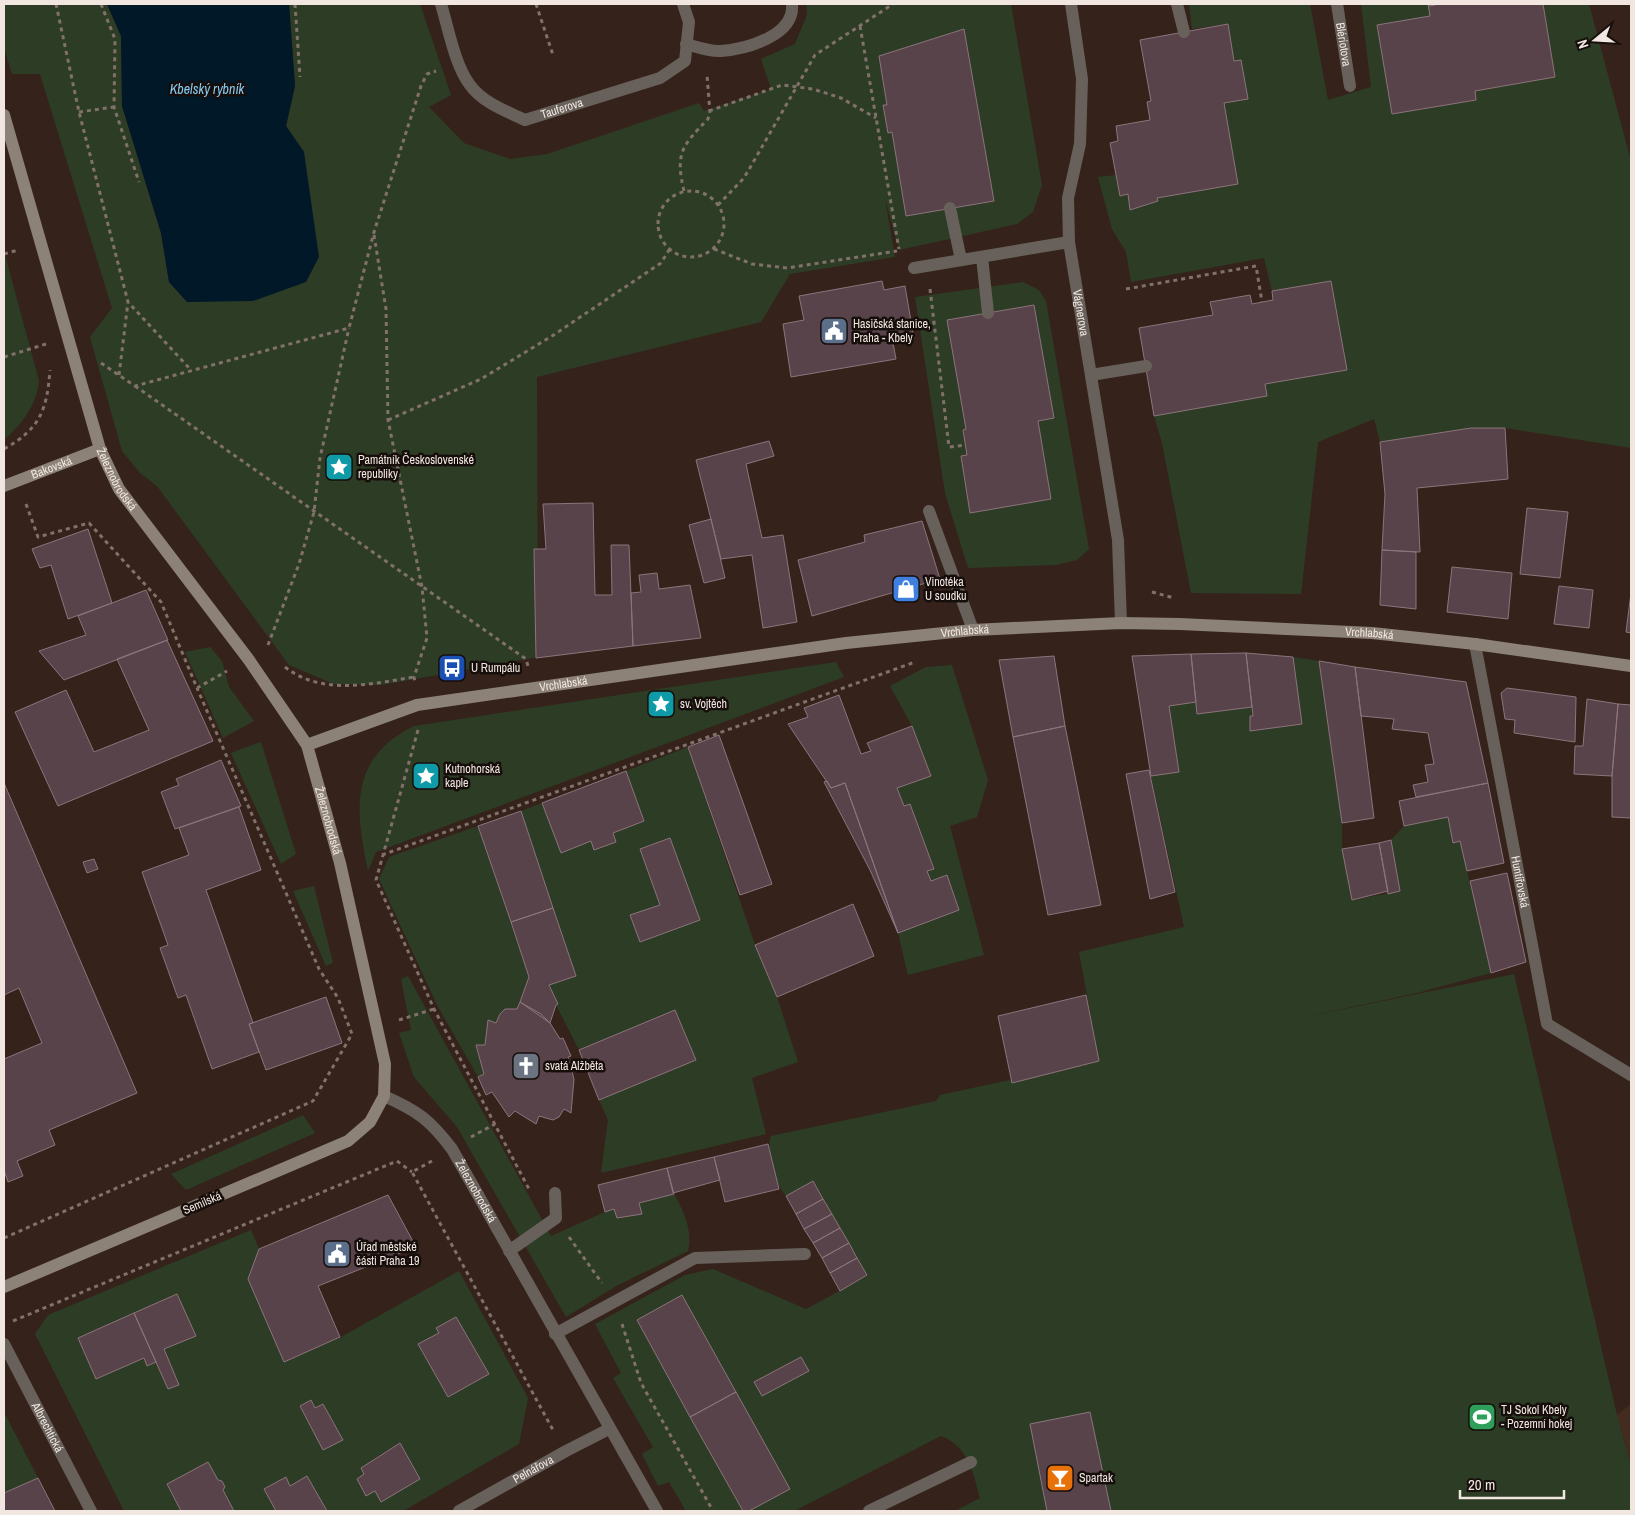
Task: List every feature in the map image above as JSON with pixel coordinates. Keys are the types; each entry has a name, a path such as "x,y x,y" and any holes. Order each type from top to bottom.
{"street":[{"name":"Tauferova","path":"441,4 460,63 470,85 495,107 525,120 660,78 684,61 689,22 683,4"},
{"path":"686,44 719,51 768,39 783,27 793,11 792,4"},
{"name":"Vágnerova","path":"1071,4 1082,79 1080,144 1068,198 1069,242 1118,540 1121,623"},
{"path":"1177,4 1184,32"},
{"name":"Blériotova","path":"1337,4 1350,86"},
{"name":"Železnobrodská","path":"4,115 100,449 119,489 249,660 307,745 340,863 378,1026 385,1064 384,1096 412,1108 435,1126 452,1149 609,1429 658,1511"},
{"path":"950,208 961,260"},
{"path":"914,268 1069,242"},
{"path":"982,257 988,313"},
{"path":"1091,375 1146,366"},
{"name":"Bakovská","path":"4,486 100,449"},
{"path":"929,511 973,630"},
{"name":"Vrchlabská","path":"307,745 416,705 846,643 973,630 1121,623 1372,633 1474,644 1631,666"},
{"name":"Huntířovská","path":"1474,644 1547,1024 1631,1075"},
{"name":"Semilská","path":"4,1288 348,1140 370,1122 384,1096"},
{"path":"509,1251 556,1218 555,1193"},
{"path":"555,1334 695,1258 805,1254"},
{"name":"Albrechtická","path":"4,1344 91,1511"},
{"name":"Pelnářova","path":"459,1511 609,1429"},
{"path":"869,1511 971,1462"}],"path":[{"path":"56,4 80,112 128,302 119,375"},
{"path":"101,4 115,39 114,107 139,182"},
{"path":"295,4 300,78"},
{"path":"536,4 553,55"},
{"path":"718,205 744,178 816,55 893,4"},
{"path":"860,26 900,250"},
{"path":"266,649 300,564 314,512 320,458 374,232 421,86 426,74 441,69"},
{"path":"684,191 678,161 684,146 708,119 707,75"},
{"path":"709,111 782,85 841,98 876,118"},
{"path":"80,112 114,107"},
{"path":"684,191 703,193 718,205 724,223 720,241 714,249 697,258 678,255 669,250 658,232 657,222 660,211 666,202 684,191"},
{"path":"374,232 386,309 388,420 422,587 427,638 414,677 415,682"},
{"path":"714,249 752,264 787,268 907,250"},
{"path":"4,254 18,250"},
{"path":"388,420 481,379 552,336 661,263 669,250"},
{"path":"1126,289 1256,266 1262,302"},
{"path":"930,288 949,447 965,444"},
{"path":"128,302 190,370"},
{"path":"135,386 350,328"},
{"path":"4,357 47,344 48,353"},
{"path":"96,359 526,659 527,665"},
{"path":"4,449 24,438 39,419 48,392 49,361"},
{"path":"4,1238 313,1101 352,1034 338,998 315,960 196,688 162,602 89,523 38,537 26,504"},
{"path":"1152,592 1180,600"},
{"path":"382,855 922,660"},
{"path":"283,665 296,676 350,687 414,677"},
{"path":"196,688 228,671"},
{"path":"419,726 376,880 434,1009 542,1214 568,1235 615,1302 641,1383 713,1511"},
{"path":"397,1020 434,1009"},
{"path":"465,1141 494,1124"},
{"path":"412,1172 438,1158"},
{"path":"4,1324 397,1161 412,1172 554,1430"}],"shaded area":[{"path":"1631,1404 1631,1466 1617,1415"}],"green space":[{"path":"4,4 107,4 121,36 122,106 161,233 169,282 304,152 286,126 295,86 289,4 420,4 451,95 429,107 464,143 510,159 547,154 699,103 704,111 771,89 761,59 795,44 807,15 806,4 1011,4 1042,185 1033,212 1017,224 899,250 885,199 895,257 790,274 761,322 537,377 538,657 381,685 334,684 289,665 157,486 140,473 122,451 90,337 112,308 40,74 12,74 4,48","holes":["964,29 994,201 906,216 892,132 888,132 883,106 887,105 879,56"]},
{"path":"1189,4 1310,4 1328,100 1371,87 1361,4 1428,4 1430,16 1377,25 1392,114 1476,100 1475,91 1555,77 1543,4 1589,4 1631,161 1631,448 1505,428 1471,428 1380,442 1374,419 1318,442 1301,594 1191,593 1162,443 1154,416 1265,384 1347,370 1331,281 1272,291 1264,258 1131,282 1126,252 1112,229 1098,177 1116,175 1120,196 1128,194 1131,210 1157,201 1157,198 1238,184 1224,103 1248,99 1241,61 1234,61 1228,24 1192,29"},
{"path":"4,251 39,381 35,399 27,414 17,428 4,440"},
{"path":"1023,282 1039,290 1046,301 1089,549 1077,560 1056,565 968,568 945,493 915,297","holes":["1034,305 1054,418 1038,421 1051,499 970,513 961,456 967,455 963,431 966,429 947,320"]},
{"path":"210,647 222,661 229,687 254,721 223,738 185,652"},
{"path":"1293,657 1319,661 1342,823 1342,849 1352,900 1400,891 1391,840 1404,826 1448,817 1453,842 1460,841 1491,973 1417,993 1291,1020 1514,974 1617,1415 1631,1466 1631,1511 955,1511 980,1498 972,1470 963,1453 958,1446 941,1436 794,1511 749,1511 789,1488 682,1295 637,1320 743,1511 686,1511 669,1482 658,1486 642,1454 653,1447 613,1378 621,1373 595,1324 685,1275 713,1269 806,1309 867,1276 813,1181 786,1196 782,1191 772,1168 770,1158 771,1136 936,1101 940,1095 1099,1061 1079,952 1184,927 1151,776 1179,771 1169,706 1196,702 1197,714 1252,707 1250,730 1301,724","holes":["801,1357 808,1370 762,1395 754,1382"]},
{"path":"836,662 844,677 376,852 368,871 361,827 360,806 362,787 367,770 378,753 393,739 414,726"},
{"path":"952,665 988,780 977,817 950,826 984,955 908,975 898,933 959,910 947,876 931,881 927,871 934,868 910,804 904,806 897,788 931,776 912,726 890,686 926,667"},
{"path":"261,742 296,854 281,864 231,753"},
{"path":"688,747 755,945 777,997 798,1062 752,1078 766,1134 601,1173 608,1120 599,1100 696,1060 675,1010 579,1050 556,1005 558,1004 549,985 576,976 521,811 542,803 561,852 591,841 594,850 616,842 613,833 644,821 626,771","holes":["670,838 699,920 640,942 631,916 660,905 640,849"]},
{"path":"478,826 529,977 517,1009 505,1009 500,1014 496,1023 488,1020 485,1045 476,1045 484,1074 478,1077 437,1005 379,879 389,857"},
{"path":"314,886 333,963 326,966 293,891"},
{"path":"408,976 551,1236 614,1209 617,1218 641,1214 639,1203 674,1194 687,1222 689,1236 688,1251 616,1286 566,1317 457,1127 414,1077 399,1033 411,1030 401,979"},
{"path":"303,1115 315,1133 186,1190 171,1174"},
{"path":"251,1230 259,1249 248,1279 284,1362 341,1337 459,1271 528,1398 519,1444 403,1511 327,1511 307,1477 290,1486 285,1477 264,1489 276,1511 234,1511 223,1490 225,1487 222,1481 218,1480 208,1462 167,1484 181,1511 124,1511 35,1334 48,1315","holes":["177,1294 195,1335 164,1349 179,1385 168,1389 156,1362 147,1366 144,1358 96,1379 78,1338","456,1317 489,1374 448,1397 418,1344 439,1333 436,1328","311,1400 315,1408 323,1404 343,1439 324,1450 300,1407","400,1443 420,1479 381,1501 375,1491 366,1495 357,1479 364,1474 375,1458"]},
{"path":"4,1412 38,1478 4,1493"}],"water":[{"name":"Kbelský rybník","path":"107,4 289,4 295,86 286,126 304,152 319,257 306,282 253,301 187,302 169,282 161,233 122,106 121,36"}],"building":[{"path":"1428,4 1430,6 1439,4 1543,4 1555,77 1475,91 1476,100 1392,114 1377,25 1430,16"},
{"path":"1228,24 1234,61 1241,60 1248,99 1224,103 1238,184 1157,198 1158,201 1130,210 1128,194 1120,196 1110,143 1118,141 1116,126 1150,120 1147,102 1151,101 1140,40"},
{"path":"964,29 994,201 906,216 892,132 888,133 883,105 887,105 879,56"},
{"path":"882,281 884,290 905,286 914,339 893,343 896,359 791,377 783,324 804,320 799,296"},
{"path":"1331,281 1347,370 1265,384 1267,396 1154,416 1139,328 1213,315 1210,302 1250,295 1252,304 1273,300 1272,291"},
{"path":"1034,305 1054,418 1038,421 1051,499 970,513 961,456 967,455 963,430 966,429 947,320"},
{"path":"1471,428 1505,428 1508,479 1417,488 1420,552 1382,550 1385,494 1380,442"},
{"path":"769,441 774,456 746,464 762,538 783,535 797,622 763,628 752,555 721,559 696,460"},
{"path":"593,503 595,595 612,595 611,545 629,545 633,646 536,658 534,549 546,549 543,504"},
{"path":"1527,508 1568,512 1560,578 1520,574"},
{"path":"711,519 725,578 704,583 689,525"},
{"path":"922,521 940,579 812,616 798,560 865,542 864,535"},
{"path":"88,529 112,603 68,619 51,565 40,568 32,549"},
{"path":"1382,550 1416,552 1416,609 1380,605"},
{"path":"1452,567 1512,573 1508,619 1447,612"},
{"path":"657,573 659,589 690,585 701,638 633,646 631,593 641,592 639,575"},
{"path":"1559,586 1593,590 1589,628 1554,624"},
{"path":"146,590 168,640 64,680 39,651 86,635 78,616"},
{"path":"1631,593 1631,633 1626,632"},
{"path":"167,640 213,741 58,806 15,712 66,690 94,752 149,730 117,659"},
{"path":"1246,653 1252,707 1197,714 1191,654"},
{"path":"1246,653 1293,657 1302,724 1250,731 1250,716 1253,716"},
{"path":"1191,654 1196,702 1169,706 1179,772 1151,776 1132,656"},
{"path":"1054,656 1065,726 1013,737 999,660"},
{"path":"1319,661 1355,667 1374,818 1342,823"},
{"path":"1355,667 1466,682 1488,783 1416,797 1413,785 1428,782 1425,765 1434,764 1428,733 1392,729 1394,719 1361,716"},
{"path":"1507,688 1576,697 1575,742 1514,733 1515,720 1505,719 1501,693"},
{"path":"839,695 861,754 871,751 867,743 912,726 931,776 897,788 904,806 910,804 934,869 927,871 931,881 947,875 959,910 898,933 845,783 831,788 788,724 808,717 804,708"},
{"path":"1587,699 1618,704 1612,776 1574,774 1575,746 1583,746"},
{"path":"1618,704 1631,705 1631,818 1612,817 1612,776"},
{"path":"1065,726 1101,905 1048,915 1013,737"},
{"path":"719,735 772,884 740,895 688,747"},
{"path":"221,760 241,806 175,829 161,792 179,785 176,779"},
{"path":"1149,770 1175,892 1150,899 1126,774"},
{"path":"626,771 644,821 613,833 616,842 594,850 591,841 561,853 542,803"},
{"path":"827,781 831,788 845,783 898,933 870,870 824,782"},
{"path":"4,783 137,1093 49,1130 55,1145 17,1161 23,1176 8,1182 4,1170 4,1059 42,1043 19,988 4,995"},
{"path":"1488,783 1504,863 1467,871 1460,841 1453,843 1448,817 1404,826 1399,801"},
{"path":"239,807 261,870 206,890 253,1023 249,1024 259,1052 212,1069 186,995 178,998 160,948 168,945 142,872 189,855 179,828"},
{"path":"521,811 553,908 511,922 478,826"},
{"path":"670,838 700,920 640,942 630,915 660,905 640,849"},
{"path":"1391,840 1400,891 1388,894 1379,843"},
{"path":"1379,843 1388,891 1352,900 1342,849"},
{"path":"94,859 98,869 87,873 83,862"},
{"path":"1507,873 1526,962 1491,973 1470,881"},
{"path":"853,904 874,956 777,997 755,945"},
{"path":"553,908 576,976 549,985 558,1004 550,1023 520,1002 529,977 511,922"},
{"path":"1086,995 1099,1061 1012,1083 998,1016"},
{"path":"326,997 342,1043 266,1070 249,1024"},
{"name":"svatá Alžběta","path":"520,1002 541,1014 550,1023 560,1039 563,1038 571,1056 568,1057 574,1079 571,1113 564,1109 559,1117 553,1120 539,1116 536,1124 515,1111 509,1117 492,1092 486,1095 478,1077 484,1074 476,1045 485,1045 488,1020 496,1023 500,1014 505,1009 517,1009"},
{"path":"675,1010 696,1060 599,1100 579,1050"},
{"path":"768,1144 779,1189 725,1202 714,1157"},
{"path":"714,1157 720,1180 673,1193 667,1168"},
{"path":"667,1168 674,1194 639,1203 642,1214 617,1218 614,1209 605,1212 598,1185"},
{"path":"813,1181 823,1199 796,1214 786,1196"},
{"path":"388,1195 416,1247 318,1286 340,1337 284,1362 248,1279 259,1249"},
{"path":"823,1199 832,1214 804,1229 796,1214"},
{"path":"832,1214 840,1228 813,1243 804,1229"},
{"path":"840,1228 849,1243 822,1258 813,1243"},
{"path":"849,1243 857,1258 830,1273 822,1258"},
{"path":"857,1258 867,1275 840,1291 830,1273"},
{"path":"177,1294 196,1336 164,1349 179,1385 168,1389 134,1313"},
{"path":"682,1295 736,1392 690,1417 637,1320"},
{"path":"134,1313 156,1362 147,1366 144,1358 96,1379 78,1338"},
{"path":"456,1317 489,1374 448,1397 418,1344 439,1333 436,1328"},
{"path":"801,1357 809,1371 762,1396 754,1382"},
{"path":"736,1392 790,1489 749,1511 743,1511 690,1417"},
{"path":"311,1400 315,1408 323,1404 343,1440 323,1450 300,1406"},
{"path":"1090,1412 1111,1511 1047,1511 1030,1424"},
{"path":"400,1443 420,1479 381,1502 375,1491 366,1496 357,1479 364,1474 361,1468"},
{"path":"208,1462 218,1480 222,1481 225,1487 223,1490 234,1511 181,1511 167,1484"},
{"path":"307,1476 327,1511 276,1511 264,1489 286,1477 290,1486"},
{"path":"38,1478 55,1511 4,1511 4,1493"}],"place":[{"name":"Hasičská stanice, Praha - Kbely","path":"834,331"},
{"name":"Památník Československé republiky","path":"339,467"},
{"name":"Vinotéka U soudku","path":"906,589"},
{"name":"U Rumpálu","path":"452,668"},
{"name":"sv. Vojtěch","path":"661,704"},
{"name":"Kutnohorská kaple","path":"426,776"},
{"name":"svatá Alžběta","path":"526,1066"},
{"name":"Úřad městské části Praha 19","path":"337,1254"},
{"name":"TJ Sokol Kbely - Pozemní hokej","path":"1482,1417"},
{"name":"Spartak","path":"1060,1478"}]}
